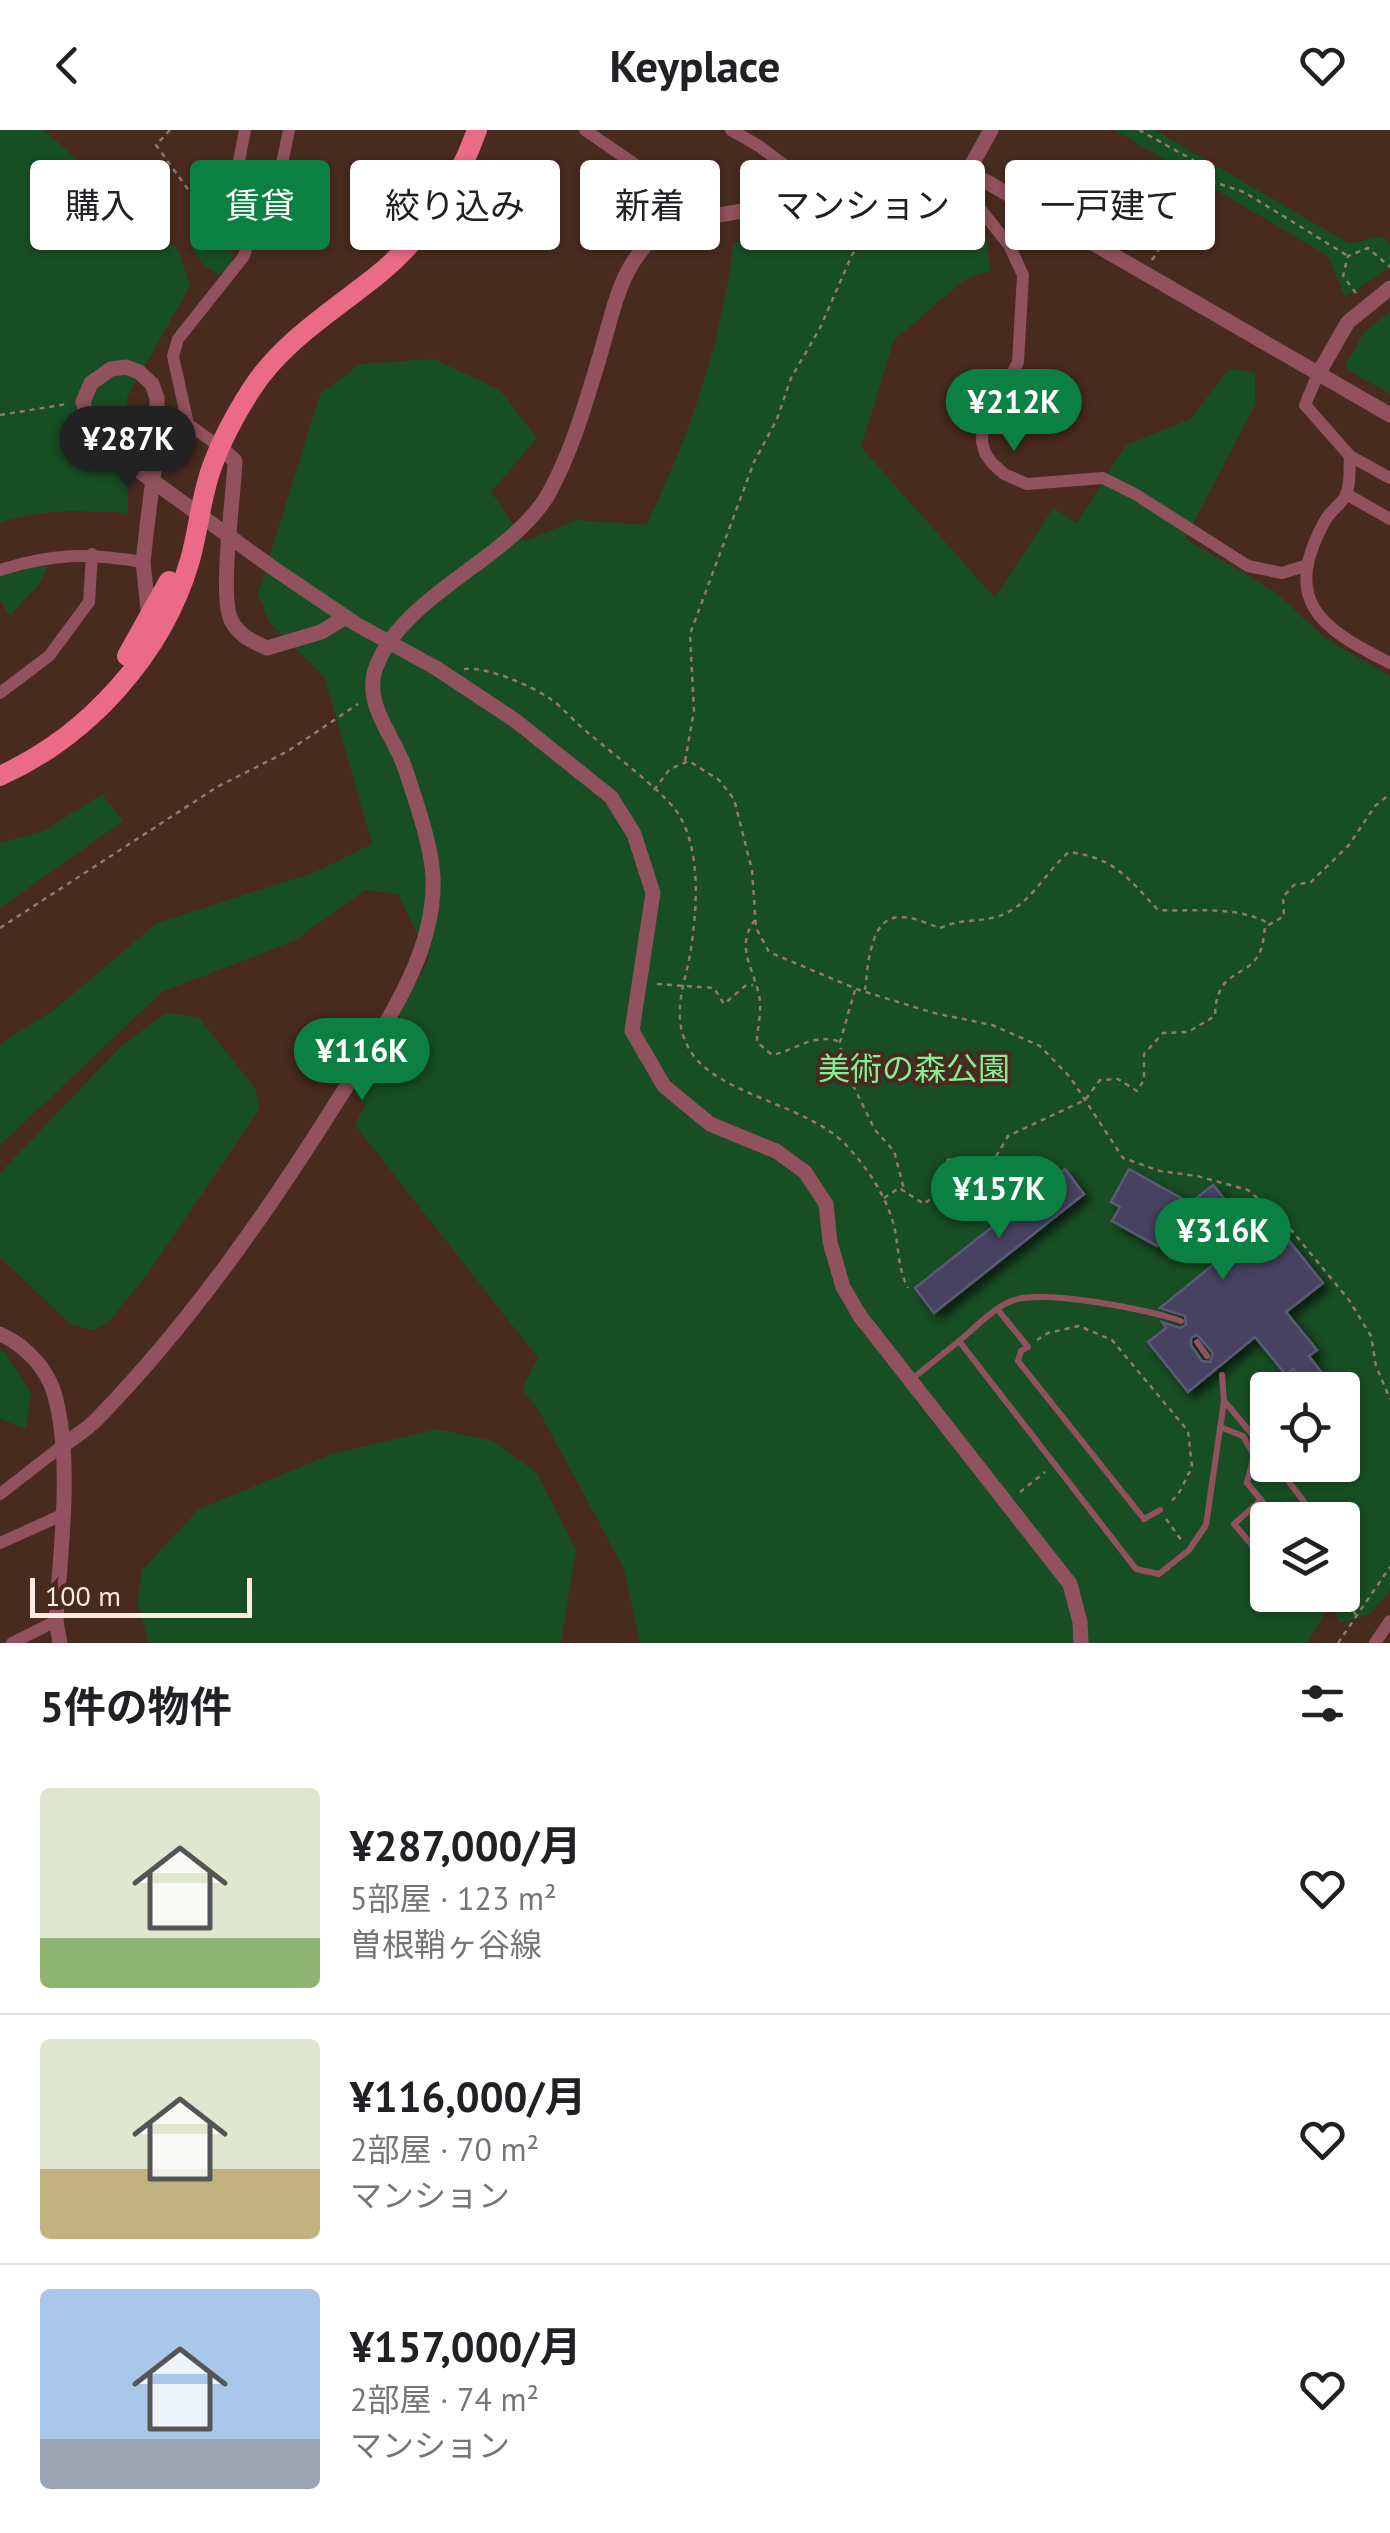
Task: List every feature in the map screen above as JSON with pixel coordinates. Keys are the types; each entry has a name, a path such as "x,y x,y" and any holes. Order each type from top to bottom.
{"main road":[{"path":"0,776 55,745 90,718 147,649 180,588 215,443 240,383 288,329 376,260 423,210 463,130"},
{"path":"0,762 48,734 82,708 130,652 170,581 200,461 280,354 384,270 432,219 454,184 477,130"}],"street":[{"path":"239,160 244,130"},
{"path":"289,130 276,192 255,219 244,256 178,339 173,356 188,424 235,461 227,578 229,617 244,638 267,648 351,621"},
{"path":"585,130 629,160"},
{"path":"730,130 778,160"},
{"path":"975,160 991,130"},
{"path":"985,181 1390,414"},
{"path":"985,215 1009,245 1023,275 1018,362 983,411 982,442 992,463 1004,474 1028,484 1103,478 1248,566 1282,572 1308,565"},
{"path":"0,1494 96,1421 241,1247 380,1033 417,958 431,909 433,876 404,765 372,695 375,670 389,642 468,568 518,529 546,497 569,452 617,290 643,250"},
{"path":"1390,288 1348,322 1304,405 1350,456 1390,478"},
{"path":"150,618 142,562 157,447 158,412 152,384 139,372 111,369 91,383 83,402 91,428 128,463 273,568 351,621 443,673 516,721 612,797 634,834 653,893 632,1031 664,1086 710,1124 776,1152 805,1172 826,1204 830,1242 843,1287 860,1316 1070,1584 1081,1643"},
{"path":"1350,456 1346,494 1327,516 1308,565 1312,607 1322,623 1390,662"},
{"path":"1346,494 1390,519"},
{"path":"0,570 42,556 92,554 142,562"},
{"path":"0,693 49,656 89,602 92,554"},
{"path":"0,1334 36,1360 55,1393 62,1446 56,1622 60,1643"},
{"path":"0,1543 62,1515"},
{"path":"1374,1643 1390,1621"},
{"path":"12,1643 56,1622"}],"lane":[{"path":"912,1380 1011,1300 1054,1298 1121,1306 1181,1321"},
{"path":"998,1310 1028,1347 1021,1351 1018,1361 1144,1519 1160,1510"},
{"path":"959,1341 1136,1568 1158,1574 1188,1550 1206,1526 1224,1401 1222,1375"},
{"path":"1197,1342 1207,1356"},
{"path":"1224,1401 1250,1432"},
{"path":"1220,1427 1243,1436 1254,1455 1247,1483 1259,1502"},
{"path":"1289,1482 1304,1502"},
{"path":"1250,1510 1234,1524 1250,1543"}],"path":[{"path":"170,130 156,146 190,193"},
{"path":"1139,130 1193,160"},
{"path":"1215,182 1244,192 1348,256"},
{"path":"1348,256 1368,248 1390,267"},
{"path":"684,762 694,711 690,634 735,508 777,420 791,378 820,328 856,250"},
{"path":"1151,261 1158,250"},
{"path":"1348,256 1343,276 1356,294"},
{"path":"0,415 83,402"},
{"path":"443,673 466,667 489,671 548,698 678,814 691,848 695,885 691,949 682,984 679,1027 693,1056 730,1083 806,1116 845,1142 884,1198 894,1225 899,1270 908,1288"},
{"path":"0,928 216,787 288,751 372,695"},
{"path":"654,790 670,769 689,761 719,780 734,799 752,870 756,928 769,952 865,992 934,1014 992,1025 1040,1046 1070,1077 1123,1158 1160,1171 1198,1176 1248,1190 1282,1220 1349,1300 1371,1336 1376,1366 1390,1399"},
{"path":"884,1198 899,1188 924,1204 937,1194 939,1172 945,1161 954,1158 988,1170 1008,1136 1085,1100 1100,1080 1118,1080 1137,1091 1144,1080 1144,1054 1162,1033 1188,1032 1215,1016 1216,998 1225,980 1259,955 1265,927 1284,916 1283,897 1294,885 1311,882 1349,845 1375,806 1390,794"},
{"path":"865,992 868,960 878,930 892,918 904,916 940,928 960,920 987,919 1010,912 1069,852 1096,855 1120,868 1158,910 1209,908 1254,916 1270,924"},
{"path":"756,918 748,928 744,946 760,1002 757,1042 772,1056 812,1038 840,1042"},
{"path":"639,983 714,988 724,1004 745,986 754,985"},
{"path":"856,988 840,1042 842,1063 875,1130 894,1151 904,1190"},
{"path":"1028,1347 1048,1333 1079,1326 1112,1340 1188,1431 1192,1467 1178,1495 1160,1510 1188,1550"},
{"path":"1018,1494 1048,1470"},
{"path":"1338,1643 1390,1568"},
{"path":"1354,1612 1357,1616"}],"green space":[{"path":"0,130 44,130 77,160 30,160 30,250 170,250 170,243 179,251 190,286 127,397 128,513 47,513 0,523"},
{"path":"1114,130 1155,130 1206,160 1165,160"},
{"path":"1215,165 1350,244 1382,236 1390,244 1390,267 1345,297 1328,256 1215,189"},
{"name":"美術の森公園","path":"740,240 740,250 985,250 986,242 991,270 964,280 894,340 861,447 995,598 1053,508 1077,523 1126,445 1190,419 1229,369 1255,372 1255,405 1185,539 1274,591 1325,638 1390,676 1390,1590 1370,1614 1340,1623 1336,1612 1360,1612 1360,1502 1250,1502 1250,1612 1326,1612 1307,1643 640,1643 624,1569 540,1413 522,1388 538,1358 355,1125 365,1105 357,1097 429,958 398,894 365,890 294,941 162,992 0,1145 0,1044 55,1009 157,923 315,872 372,844 325,678 269,622 258,594 320,394 360,364 434,359 500,390 537,438 491,492 525,541 577,520 646,525 702,389 721,317 733,245"},
{"path":"194,250 233,253 231,264 219,275 203,265"},
{"path":"1390,312 1390,394 1348,370 1346,363 1365,331"},
{"path":"49,563 40,583 10,616 0,600 0,576"},
{"path":"102,794 123,821 0,908 0,843 44,831"},
{"path":"166,1013 198,1017 255,1088 259,1109 147,1275 109,1321 94,1330 72,1325 0,1258 0,1173 120,1047"},
{"path":"0,1350 31,1393 26,1429 0,1419"},
{"path":"437,1429 493,1441 537,1473 576,1550 561,1643 149,1643 137,1601 142,1570 199,1509 332,1454"}],"building":[{"path":"1065,1169 1084,1194 934,1313 915,1288"},
{"path":"1129,1169 1190,1203 1213,1185 1252,1233 1268,1221 1280,1236 1283,1233 1323,1283 1286,1312 1317,1350 1309,1356 1321,1372 1284,1372 1255,1337 1188,1392 1148,1342 1166,1328 1162,1322 1180,1328 1186,1325 1185,1316 1160,1308 1214,1264 1185,1229 1180,1240 1165,1231 1157,1246 1112,1221 1120,1207 1111,1202","holes":["1197,1335 1213,1353 1210,1362 1202,1361 1191,1345 1191,1338"]}]}
